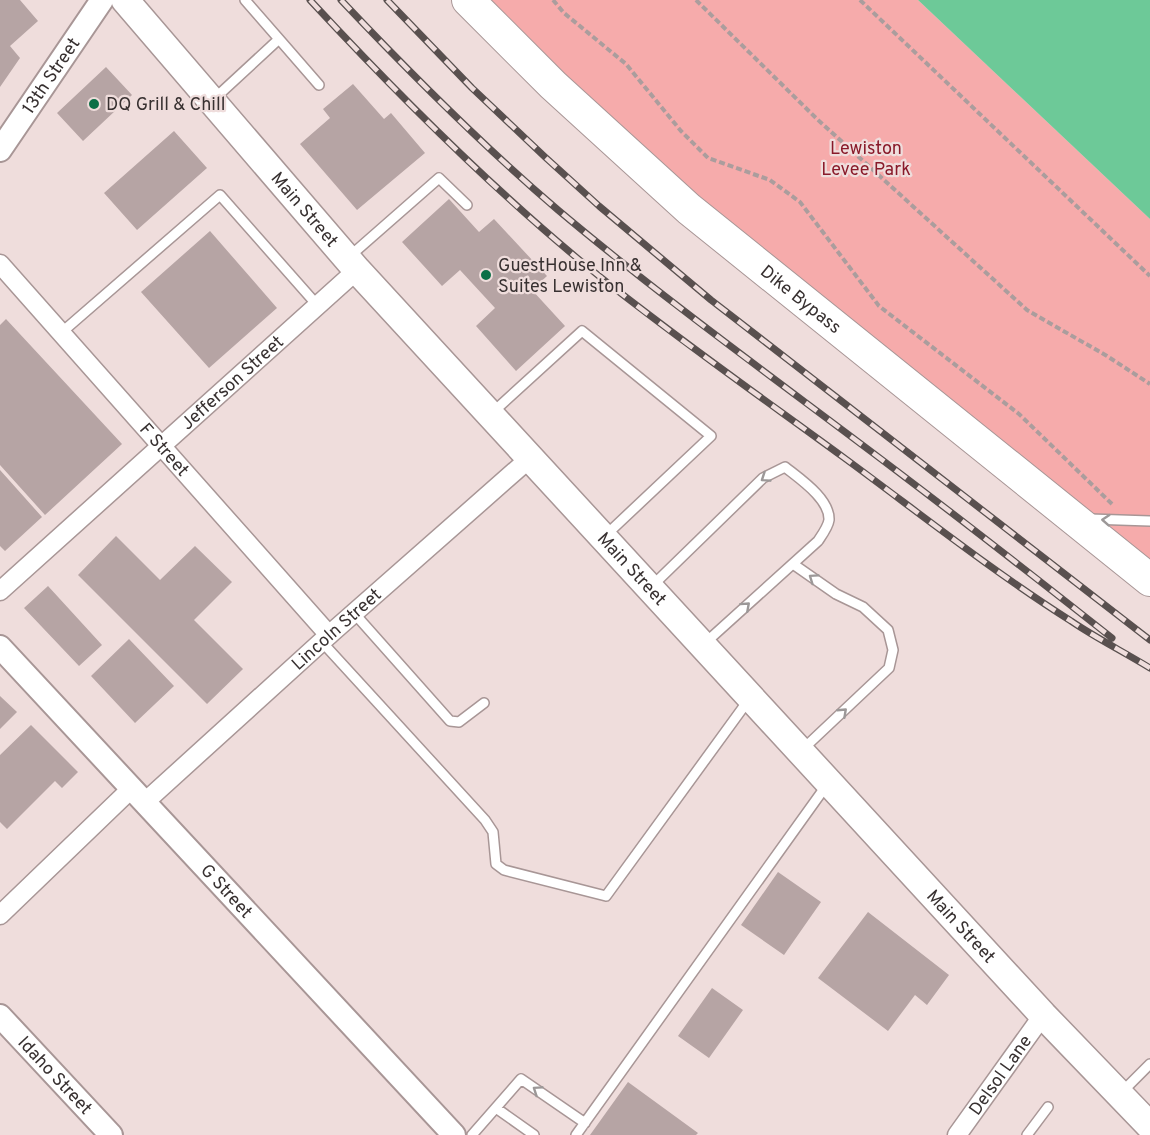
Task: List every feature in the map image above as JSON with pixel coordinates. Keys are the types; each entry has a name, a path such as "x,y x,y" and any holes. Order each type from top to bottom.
{"highway":[{"name":"Dike Bypass","path":"468,0 545,77 689,209 1150,579"}],"main road":[{"name":"Main Street","path":"125,0 352,264 1043,1015 1150,1126"}],"street":[{"name":"13th Street","path":"0,150 102,0"},
{"name":"F Street","path":"0,264 162,446 325,638"},
{"name":"Jefferson Street","path":"0,591 318,306 352,264"},
{"name":"Lincoln Street","path":"0,915 354,613 530,458"},
{"name":"G Street","path":"0,648 453,1135"},
{"name":"Delsol Lane","path":"962,1133 1043,1015"},
{"name":"Idaho Street","path":"0,1016 111,1135"}],"lane":[{"path":"246,0 319,85"},
{"path":"211,102 279,39"},
{"path":"352,264 439,178 467,205"},
{"path":"61,333 220,195 318,306"},
{"path":"490,414 582,331 711,436 603,538"},
{"path":"650,588 763,478 785,467 806,483 828,508 829,522 818,541 702,645"},
{"path":"1064,511 1090,519 1150,521"},
{"path":"793,564 836,594 863,607 888,630 893,650 889,668 800,752"},
{"path":"354,613 450,720 459,722 484,703"},
{"path":"325,638 485,820 493,832 496,864 504,870 606,896 750,697"},
{"path":"576,1135 829,783"},
{"path":"1119,1094 1150,1064"},
{"path":"472,1135 521,1079 585,1123"},
{"path":"1027,1135 1048,1107"},
{"path":"496,1108 534,1135"}],"path":[{"path":"554,0 564,13 626,64 681,131 708,159 770,180 800,202 879,306 1019,414 1129,521"},
{"path":"696,0 817,119 1027,310 1107,356 1150,384"},
{"path":"860,0 1150,276"}],"green space":[{"name":"Lewiston Levee Park","path":"468,0 918,0 1150,219 1150,580 1064,511"}],"shaded area":[{"path":"918,0 1150,0 1150,219"}],"building":[{"path":"0,0 20,0 38,21 10,46 20,58 0,87"},
{"name":"DQ Grill & Chill","path":"106,67 132,95 83,141 57,113"},
{"path":"353,84 384,119 391,113 425,153 357,210 300,144 330,118 323,109"},
{"path":"174,131 207,168 137,230 104,193"},
{"path":"449,199 479,232 494,219 547,276 532,290 565,326 516,371 476,326 495,308 460,270 442,286 402,242"},
{"path":"210,231 277,308 209,368 141,292"},
{"path":"6,319 122,444 45,515 0,465 0,325"},
{"path":"0,470 42,517 5,551 0,546"},
{"path":"116,536 160,580 195,546 232,582 194,620 243,669 207,704 78,575"},
{"path":"48,586 102,645 79,666 24,608"},
{"path":"129,639 174,686 135,723 91,676"},
{"path":"0,696 17,712 0,729"},
{"path":"31,725 78,772 62,788 55,781 7,829 0,822 0,755"},
{"path":"778,872 821,902 784,955 741,925"},
{"path":"868,912 949,975 927,1005 915,995 888,1031 818,978"},
{"path":"712,988 743,1010 709,1058 678,1036"},
{"path":"628,1082 698,1133 696,1135 590,1135"}],"railway":[{"path":"310,0 486,178 599,276 984,562 1081,627 1150,668"},
{"path":"341,0 474,134 529,185 594,240 951,512 1112,638"},
{"path":"387,0 472,88 545,157 599,206 711,300 1150,640"}],"place":[{"name":"DQ Grill & Chill","path":"94,104"},
{"name":"GuestHouse Inn & Suites Lewiston","path":"486,275"}]}
